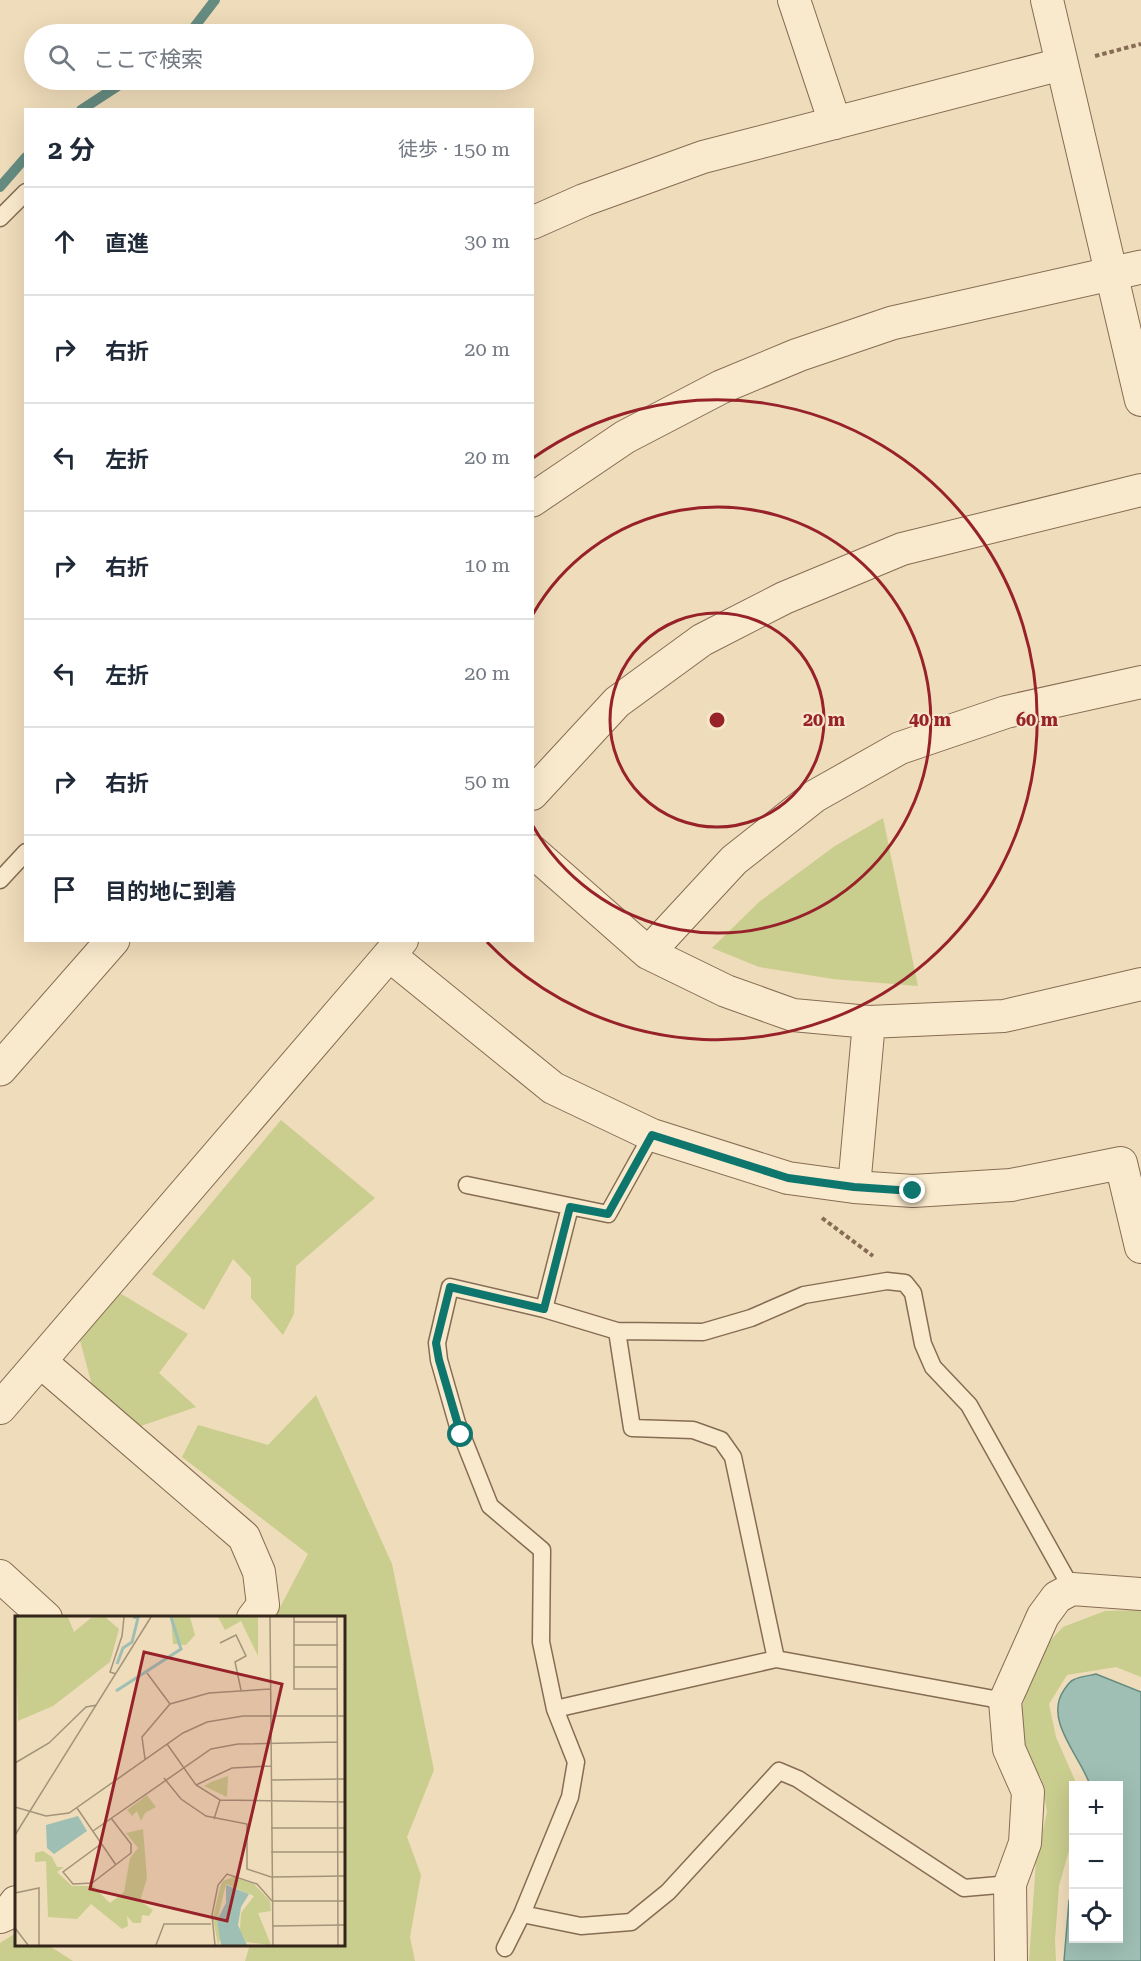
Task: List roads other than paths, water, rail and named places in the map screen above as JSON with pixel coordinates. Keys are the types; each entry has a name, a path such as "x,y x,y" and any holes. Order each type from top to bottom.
{"street":[{"path":"794,0 834,123"},
{"path":"1047,0 1062,64 1126,270 1141,400"},
{"path":"534,222 584,200 703,157 1062,64"},
{"path":"534,499 625,437 720,387 798,356 892,323 1126,270"},
{"path":"534,792 617,702 702,640 784,598 902,549 1141,490"},
{"path":"648,953 734,860 815,796 900,748 1006,712 1141,682"},
{"path":"534,853 648,953 726,991 793,1015 869,1023 1004,1016 1141,984"},
{"path":"0,1069 111,942"},
{"path":"0,1408 396,948 553,1088 652,1135 788,1178 854,1187 913,1191 1011,1185 1121,1163 1141,1247"},
{"path":"854,1187 869,1023"},
{"path":"41,1362 244,1537 259,1572 263,1605 254,1616"},
{"path":"4,1589 44,1616"},
{"path":"1011,1961 1010,1884 1025,1843 1028,1792 1009,1749 1005,1701 1043,1616 1057,1597 1071,1589 1141,1594"},
{"path":"0,1917 7,1914 15,1903"}],"lane":[{"path":"0,218 24,194"},
{"path":"0,880 24,854"},
{"path":"467,1185 608,1214 652,1135"},
{"path":"544,1309 570,1207"},
{"path":"505,1948 522,1914 570,1797 576,1762 555,1709 541,1642 542,1550 490,1506 457,1424 439,1360 436,1343 450,1287 544,1309 617,1331 703,1332 751,1318 804,1295 887,1281 905,1283 913,1293 923,1344 933,1367 969,1405 1071,1589"},
{"path":"617,1331 632,1428 693,1430 721,1440 733,1457 776,1659"},
{"path":"555,1709 776,1659 1005,1701"},
{"path":"522,1914 581,1926 631,1922 668,1892 779,1771 798,1779 964,1888 1010,1884"}],"water":[{"path":"1096,1674 1141,1692 1141,1961 1064,1961 1069,1901 1069,1943 1123,1943 1123,1781 1088,1781 1066,1738 1058,1714 1059,1702 1064,1690 1069,1683"}],"waterway":[{"path":"197,24 215,0"},
{"path":"84,108 112,90"},
{"path":"0,187 24,159"}]}
